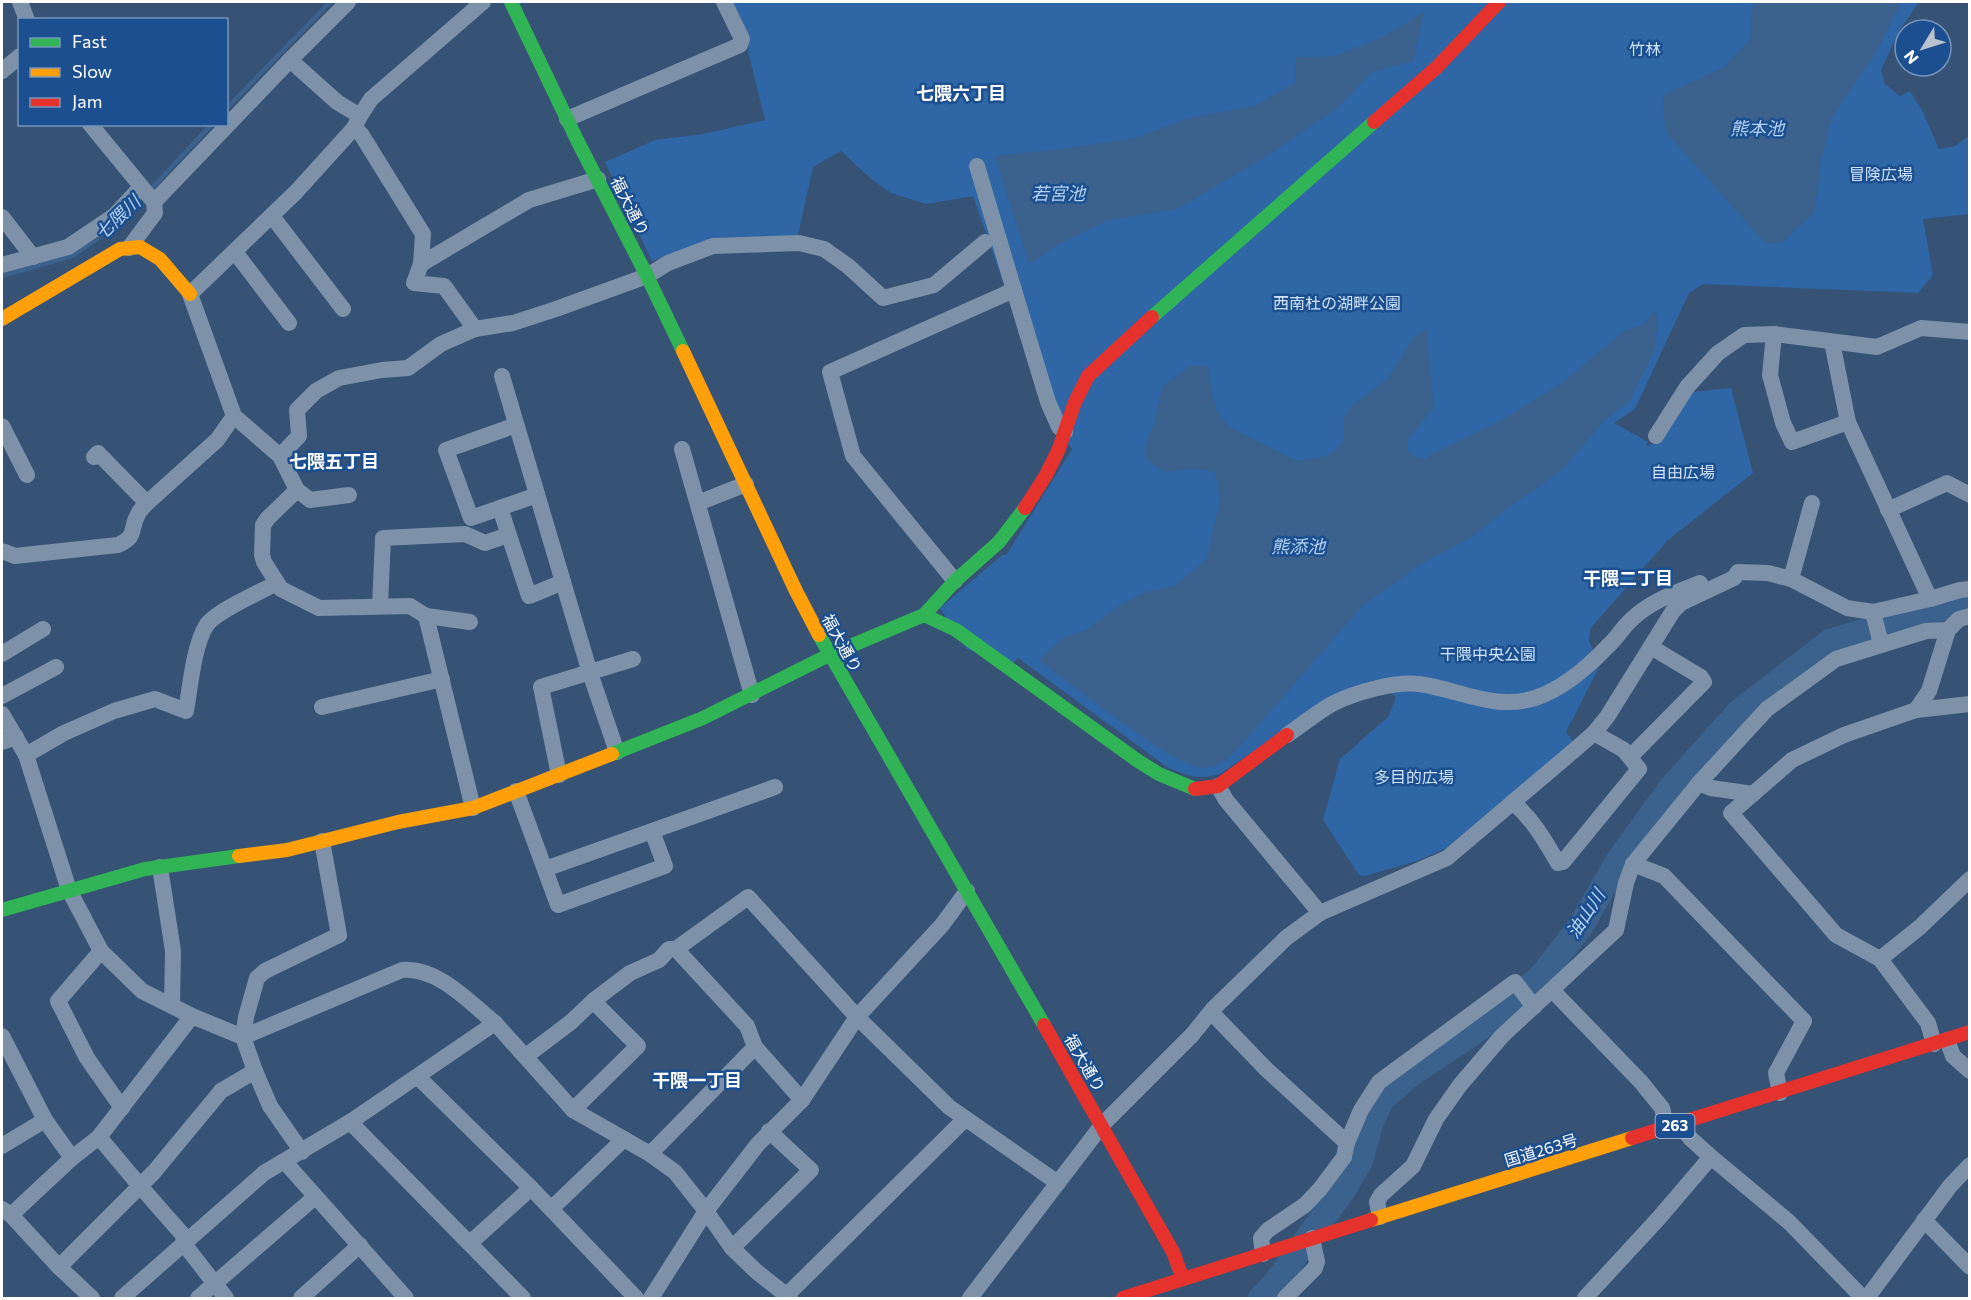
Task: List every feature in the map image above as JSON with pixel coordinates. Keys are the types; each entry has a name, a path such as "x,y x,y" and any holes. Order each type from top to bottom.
{"main road":[{"name":"福大通り","path":"511,2 567,119 647,276 796,591 829,655 1102,1125 1173,1252 1183,1279"},
{"path":"2,910 145,869 287,850 398,822 473,808 703,718 829,655 924,615 955,581 999,542 1019,517 1059,451 1075,402 1088,376 1436,68 1500,2"},
{"path":"2,319 120,249 140,248 160,259 190,294"},
{"path":"924,615 956,630 1159,774 1193,789 1218,786 1287,735"},
{"name":"国道263号","path":"1123,1299 1970,1032"}],"street":[{"path":"20,2 26,18"},
{"path":"228,125 348,2"},
{"path":"349,495 310,500 297,490 280,456 234,416 190,294 272,216 357,122 371,99 483,2"},
{"path":"567,119 740,45 741,39 724,2"},
{"path":"2,71 18,58"},
{"path":"290,60 357,122 362,135 423,234 421,264 414,283 444,286 475,329"},
{"path":"92,126 154,202 155,213 129,248"},
{"path":"154,202 227,126"},
{"path":"977,166 1048,402 1059,427 1065,432"},
{"path":"421,264 529,200 598,179"},
{"path":"2,265 68,248 114,216 141,187"},
{"path":"272,216 343,309"},
{"path":"2,217 33,257"},
{"path":"280,456 299,436 297,410 316,391 339,378 382,369 408,368 441,344 475,329 513,323 647,276 668,263 712,246 799,243 824,249 848,266 883,298 934,285 985,242"},
{"path":"235,252 290,322"},
{"path":"955,581 853,456 830,372 1014,290"},
{"path":"1656,436 1687,387 1718,353 1744,335 1774,334 1877,347 1921,328 1970,332"},
{"path":"1774,334 1770,375 1783,423 1792,442 1848,422"},
{"path":"1832,342 1848,422 1930,599"},
{"path":"502,376 590,672 617,752"},
{"path":"2,551 15,556 118,545 132,537 137,515 147,503 216,440 234,416"},
{"path":"516,425 446,450 471,518 537,495"},
{"path":"2,426 27,474"},
{"path":"682,449 752,694"},
{"path":"93,457 98,453 147,503"},
{"path":"1888,510 1947,483 1970,495"},
{"path":"698,503 746,484"},
{"path":"297,490 263,525 262,555 281,590 319,608 410,606 426,616 470,622"},
{"path":"1791,579 1812,503"},
{"path":"500,508 529,596 563,582"},
{"path":"380,605 383,538 465,534 485,543 508,535"},
{"path":"970,1299 1102,1125 1286,938 1320,913 1447,858 1594,733 1607,717 1673,610 1681,603 1734,578 1738,572"},
{"path":"1287,735 1333,704 1384,685 1418,684 1483,700 1509,703 1534,699 1574,678 1608,647 1632,619 1648,607 1711,578 1738,572 1768,573 1791,579 1847,608 1873,612 1970,589"},
{"path":"26,755 84,724 114,711 155,699 186,711 199,641 206,624 223,611 276,583"},
{"path":"1873,612 1881,644"},
{"path":"426,616 473,808"},
{"path":"1916,710 1929,691 1948,630 1959,619 1970,616"},
{"path":"2,654 43,629"},
{"path":"1380,1217 1377,1203 1381,1195 1413,1166 1436,1119 1460,1085 1502,1036 1617,930 1626,883 1633,864 1699,783 1767,709 1836,659 1926,631 1948,630"},
{"path":"1630,756 1704,682 1701,676 1651,647"},
{"path":"559,775 541,687 633,659"},
{"path":"2,696 56,667"},
{"path":"322,707 441,679"},
{"path":"1970,704 1916,710 1844,735 1792,760 1731,813 1836,934 1880,959 1940,1042 1970,1071"},
{"path":"2,714 9,739 26,755 69,890 101,951 142,991 192,1016 243,1037 402,970 414,969 425,972 448,985 495,1023 573,1110 650,1154 675,1172 732,1248 788,1297 965,1119"},
{"path":"1513,802 1529,816 1541,832 1558,863 1563,862 1639,769 1624,750 1594,733"},
{"path":"1699,783 1711,788 1753,794"},
{"path":"1218,786 1226,800 1320,913"},
{"path":"545,869 775,787"},
{"path":"516,791 558,905 666,866 652,831"},
{"path":"302,1152 270,1106 243,1037 257,978 265,971 339,935 322,841"},
{"path":"1633,864 1664,876 1804,1021 1776,1074 1780,1093"},
{"path":"160,867 173,951 172,1005"},
{"path":"1880,959 1920,927 1970,879"},
{"path":"651,1299 706,1211 770,1131 802,1100 857,1017 942,925 968,891"},
{"path":"526,1056 572,1022 594,1001 630,973 659,960 669,949 676,949 748,897 857,1017 949,1107 1058,1183"},
{"path":"676,949 747,1026 755,1047 802,1100"},
{"path":"101,951 58,1001 87,1058 122,1108"},
{"path":"1263,1254 1261,1238 1268,1230 1305,1205 1344,1157 1347,1143 1361,1110 1379,1082 1515,982 1534,1007"},
{"path":"1552,990 1641,1082 1662,1108 1667,1128"},
{"path":"573,1110 638,1046 594,1001"},
{"path":"1211,1012 1266,1069 1347,1143"},
{"path":"92,1299 6,1212 99,1137 192,1016"},
{"path":"122,1299 264,1173 350,1122 495,1023"},
{"path":"2,1036 45,1120 72,1158"},
{"path":"650,1154 755,1047"},
{"path":"59,1267 154,1172 221,1091 255,1071"},
{"path":"418,1077 531,1188 636,1299"},
{"path":"2,1146 45,1120"},
{"path":"350,1122 523,1299"},
{"path":"1684,1123 1687,1134 1789,1222 1865,1299 1924,1220 1967,1175"},
{"path":"732,1248 811,1170 770,1131"},
{"path":"99,1137 183,1235 184,1244 226,1299"},
{"path":"551,1209 624,1139"},
{"path":"1585,1299 1711,1157"},
{"path":"285,1162 405,1298"},
{"path":"470,1244 531,1188"},
{"path":"198,1299 315,1197"},
{"path":"1924,1220 1970,1267"},
{"path":"1285,1299 1315,1268 1317,1262 1312,1238"},
{"path":"301,1299 360,1245"}],"green space":[{"name":"西南杜の湖畔公園","path":"731,2 1919,2 1908,18 1893,18 1893,44 1881,70 1885,84 1900,96 1910,91 1923,112 1939,149 1955,146 1969,136 1970,214 1923,219 1933,275 1918,293 1703,284 1689,293 1635,409 1614,423 1648,442 1646,446 1653,444 1691,392 1731,388 1753,473 1668,540 1590,629 1589,641 1600,665 1566,732 1574,742 1446,848 1417,861 1365,876 1359,875 1323,820 1340,759 1388,717 1396,697 1374,680 1323,703 1220,774 1205,777 1193,776 1167,767 1018,658 1014,662 966,649 940,608 1001,556 1007,554 1072,449 1050,417 973,196 926,204 891,193 871,179 841,151 813,167 797,239 725,237 652,261 605,162 655,140 703,134 765,120 748,51 749,43"}],"water":[{"name":"熊本池","path":"1753,2 1901,2 1877,51 1832,117 1822,157 1814,213 1781,243 1766,244 1665,131 1663,95 1725,67 1750,39"},
{"name":"若宮池","path":"1424,12 1413,61 1372,72 1336,109 1262,159 1177,209 1108,220 1057,245 1029,264 995,156 1135,138 1189,118 1254,106 1295,83 1296,57 1335,56 1385,36"},
{"name":"熊添池","path":"1656,310 1658,323 1654,351 1630,400 1603,422 1562,470 1505,510 1472,537 1421,564 1362,606 1244,742 1221,763 1203,768 1170,754 1121,722 1039,660 1063,638 1086,630 1117,607 1145,592 1174,586 1207,559 1220,498 1215,473 1196,469 1165,471 1146,458 1146,444 1155,421 1162,387 1190,366 1208,366 1216,409 1229,427 1297,461 1323,457 1334,452 1344,439 1344,418 1353,405 1388,378 1414,337 1427,329 1434,406 1407,441 1408,451 1416,457 1426,459 1502,420 1562,383 1624,331 1642,325"}],"waterway":[{"name":"七隈川","path":"228,107 330,2"},
{"name":"七隈川","path":"150,190 210,126"},
{"name":"七隈川","path":"2,276 72,256 109,229"},
{"name":"油山川","path":"1261,1298 1274,1285 1343,1190 1360,1161 1370,1124 1381,1100 1409,1075 1481,1027 1541,977 1580,927 1619,860 1672,787 1739,712 1830,642 1952,605 1970,604"}],"traffic: fast":[{"path":"511,2 683,351"},
{"path":"1152,317 1374,122"},
{"path":"612,754 703,718 829,655 924,615 955,581 999,542 1025,508"},
{"path":"924,615 956,630 1138,761 1159,774 1195,789"},
{"path":"819,635 1044,1025"},
{"path":"2,910 145,869 239,856"}],"traffic: slow":[{"path":"2,319 120,249 140,247 160,259 190,294"},
{"path":"683,351 819,635"},
{"path":"239,856 287,850 398,822 473,808 612,754"},
{"path":"1371,1220 1632,1138"}],"traffic: jam":[{"path":"1374,122 1436,68 1499,2"},
{"path":"1025,508 1058,451 1075,402 1088,376 1152,317"},
{"path":"1195,789 1218,786 1287,735"},
{"path":"1044,1025 1173,1252 1183,1279"},
{"path":"1632,1138 1970,1032"},
{"path":"1123,1298 1371,1220"}],"district":[{"name":"七隈六丁目","path":"961,94"},
{"name":"七隈五丁目","path":"334,462"},
{"name":"干隈二丁目","path":"1628,579"},
{"name":"干隈一丁目","path":"697,1081"}],"park label":[{"name":"竹林","path":"1645,49"},
{"name":"冒険広場","path":"1881,174"},
{"name":"自由広場","path":"1683,472"},
{"name":"干隈中央公園","path":"1488,654"},
{"name":"多目的広場","path":"1414,777"}]}
